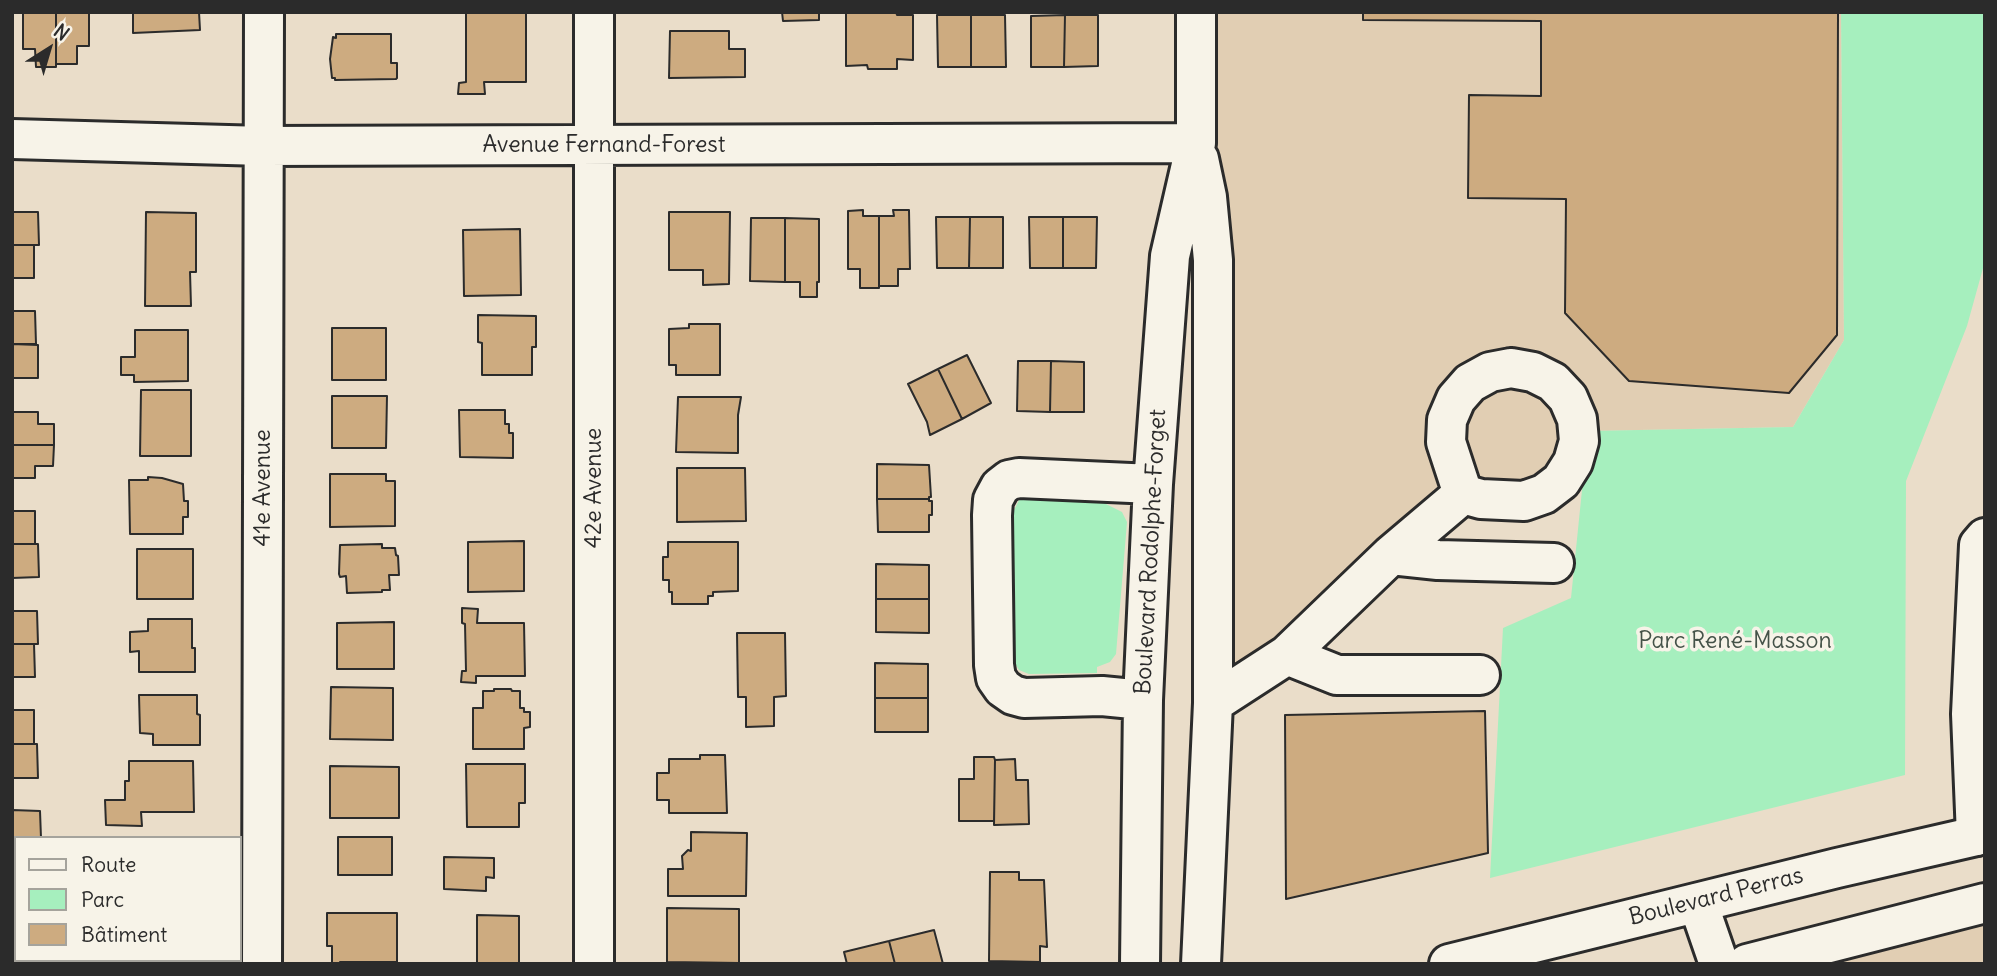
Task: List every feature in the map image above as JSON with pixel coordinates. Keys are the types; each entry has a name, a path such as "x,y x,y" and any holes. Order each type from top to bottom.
{"street":[{"name":"41e Avenue","path":"262,964 264,12"},
{"name":"42e Avenue","path":"594,12 594,964"},
{"name":"Boulevard Rodolphe-Forget","path":"1196,12 1196,143 1207,197 1213,260 1213,703 1201,964"},
{"name":"Avenue Fernand-Forest","path":"12,139 264,146 1196,143"},
{"name":"Boulevard Rodolphe-Forget","path":"1140,964 1143,701 1153,484 1170,256 1196,143"},
{"path":"1143,701 1102,696 1024,698 1003,688 996,678 994,665 992,515 993,500 1000,487 1009,480 1019,478 1153,484"},
{"path":"1213,703 1287,655 1391,555 1463,494"},
{"path":"1980,835 1971,714 1979,545 1985,538"},
{"path":"1391,555 1438,560 1554,564"},
{"path":"1287,655 1337,675 1480,675"},
{"name":"Boulevard Perras","path":"1449,964 1980,835"},
{"path":"1747,964 1985,902"},
{"path":"1698,903 1719,964"}],"shaded area":[{"path":"1195,12 1841,12 1844,340 1793,427 1588,431 1561,481 1463,494 1213,703"},
{"path":"1985,906 1985,964 1736,964"}],"green space":[{"name":"Parc René-Masson","path":"1841,12 1985,12 1985,261 1967,326 1906,481 1905,775 1490,878 1503,628 1571,598 1588,431 1793,427 1844,340"},
{"path":"1107,498 1106,504 1122,512 1127,522 1116,654 1110,662 1097,667 1097,673 1029,674 1019,670 1014,662 1014,510 1019,500"}],"building":[{"path":"23,12 56,12 56,67 36,67 35,49 23,49"},
{"path":"56,12 89,12 89,46 77,46 77,64 56,64"},
{"path":"133,12 199,12 200,30 133,33"},
{"path":"466,12 526,12 526,82 484,82 485,94 458,94 459,83 466,82"},
{"path":"782,12 819,12 819,20 783,21"},
{"path":"846,12 896,12 897,15 913,15 913,60 897,59 897,69 868,69 867,65 846,66"},
{"path":"1363,12 1838,12 1837,335 1789,393 1629,381 1565,313 1566,199 1468,198 1469,95 1541,96 1541,21 1363,20"},
{"path":"937,15 971,15 971,67 938,67"},
{"path":"971,15 1005,15 1006,67 971,67"},
{"path":"1065,15 1064,67 1031,67 1031,16"},
{"path":"1065,15 1098,15 1098,66 1064,67"},
{"path":"670,31 729,31 729,49 745,49 745,77 669,78"},
{"path":"336,34 391,34 391,63 397,63 397,78 332,78 330,59 333,37 336,38"},
{"path":"863,210 863,216 879,216 879,288 860,288 860,269 848,269 848,211"},
{"path":"893,210 909,210 910,269 898,269 898,286 879,286 879,216 894,216"},
{"path":"12,212 38,212 39,245 12,245"},
{"path":"146,212 196,213 196,272 190,272 191,306 145,306"},
{"path":"669,212 730,212 729,284 703,285 703,270 669,270"},
{"path":"936,217 970,217 969,268 937,268"},
{"path":"970,217 1003,217 1003,268 969,268"},
{"path":"1029,217 1063,217 1063,268 1030,268"},
{"path":"1063,217 1097,217 1096,268 1063,268"},
{"path":"751,218 785,218 785,282 750,281"},
{"path":"785,218 819,219 817,297 800,297 800,282 785,282"},
{"path":"520,229 521,295 464,296 463,230"},
{"path":"12,245 34,245 34,278 12,278"},
{"path":"12,311 35,311 36,344 12,344"},
{"path":"478,315 536,316 532,375 482,375 482,343 478,342"},
{"path":"689,324 720,324 720,375 676,375 676,365 669,365 669,329 689,328"},
{"path":"332,328 386,328 386,380 332,380"},
{"path":"135,330 188,330 188,381 134,382 134,375 121,375 121,357 135,357"},
{"path":"12,344 38,345 38,378 12,378"},
{"path":"967,355 991,403 962,419 938,369"},
{"path":"1018,361 1051,361 1050,412 1017,411"},
{"path":"1051,361 1084,362 1084,412 1050,412"},
{"path":"938,369 962,419 930,435 927,422 908,384"},
{"path":"141,390 191,390 191,456 140,456"},
{"path":"332,396 387,396 386,448 332,448"},
{"path":"678,397 741,397 738,453 676,452"},
{"path":"459,410 505,410 505,424 509,424 509,433 513,433 513,458 460,457"},
{"path":"12,412 38,412 38,424 54,424 54,445 12,445"},
{"path":"12,445 54,445 53,466 35,466 35,478 12,478"},
{"path":"877,464 929,465 931,497 877,499"},
{"path":"677,468 745,468 746,521 677,522"},
{"path":"330,474 386,474 386,481 395,481 395,526 330,527"},
{"path":"148,477 183,484 184,501 188,501 188,517 183,517 183,534 130,534 129,480 148,480"},
{"path":"877,499 929,499 932,501 932,515 929,515 929,532 878,532"},
{"path":"12,511 35,511 35,544 12,544"},
{"path":"524,541 524,591 468,592 468,542"},
{"path":"668,542 738,542 738,591 713,592 713,596 708,596 708,604 672,604 669,580 663,580 663,557 668,557"},
{"path":"12,544 38,544 39,577 12,578"},
{"path":"382,544 382,548 395,548 398,556 399,575 389,575 390,590 347,593 346,576 340,577 339,574 340,545"},
{"path":"137,549 193,549 193,599 137,599"},
{"path":"876,564 929,565 929,599 876,599"},
{"path":"876,599 929,599 929,633 876,632"},
{"path":"462,608 478,609 477,623 524,623 525,676 476,676 476,683 461,682 462,671 466,671"},
{"path":"12,611 37,611 38,644 12,644"},
{"path":"148,619 192,619 195,672 139,672 139,651 130,652 130,632 148,631"},
{"path":"394,622 394,669 337,669 337,623"},
{"path":"737,633 785,633 786,696 774,697 774,726 746,727 746,697 738,697"},
{"path":"12,644 34,644 35,677 12,677"},
{"path":"875,663 928,664 928,698 875,698"},
{"path":"331,687 393,688 393,740 330,739"},
{"path":"483,691 520,691 520,708 524,708 524,712 530,712 530,727 524,728 524,749 473,749 473,708 483,708"},
{"path":"139,695 197,695 200,745 153,745 153,734 140,733"},
{"path":"875,698 928,698 928,732 875,732"},
{"path":"12,710 34,710 34,744 12,744"},
{"path":"1485,711 1488,853 1286,899 1285,715"},
{"path":"12,744 37,744 38,778 12,778"},
{"path":"700,755 725,755 727,813 669,813 669,800 657,800 657,773 669,773 669,759 700,759"},
{"path":"974,757 994,757 995,760 994,821 959,821 959,779 974,779"},
{"path":"1015,759 1016,780 1028,780 1029,824 994,825 995,760"},
{"path":"129,761 193,761 194,812 141,812 142,826 106,825 105,800 125,800"},
{"path":"466,764 525,764 525,803 519,803 519,827 467,827"},
{"path":"330,766 399,767 399,818 330,818"},
{"path":"12,810 40,811 41,836 14,836 12,844"},
{"path":"691,832 747,833 746,896 668,896 668,869 683,869 682,856 688,850 691,851"},
{"path":"338,837 392,837 392,875 338,875"},
{"path":"12,844 14,844 14,877"},
{"path":"444,857 494,858 494,878 486,877 486,891 444,889"},
{"path":"990,872 1019,872 1019,880 1044,880 1047,947 1040,946 1040,962 989,961"},
{"path":"12,904 14,950 12,950"},
{"path":"667,908 739,909 739,963 667,962"},
{"path":"327,913 397,913 397,962 332,964 332,946 327,946"},
{"path":"477,915 519,916 519,964 477,964"},
{"path":"934,930 943,964 895,964 889,941"},
{"path":"889,941 895,964 847,964 844,952"},
{"path":"129,962 197,962 197,964"}]}
